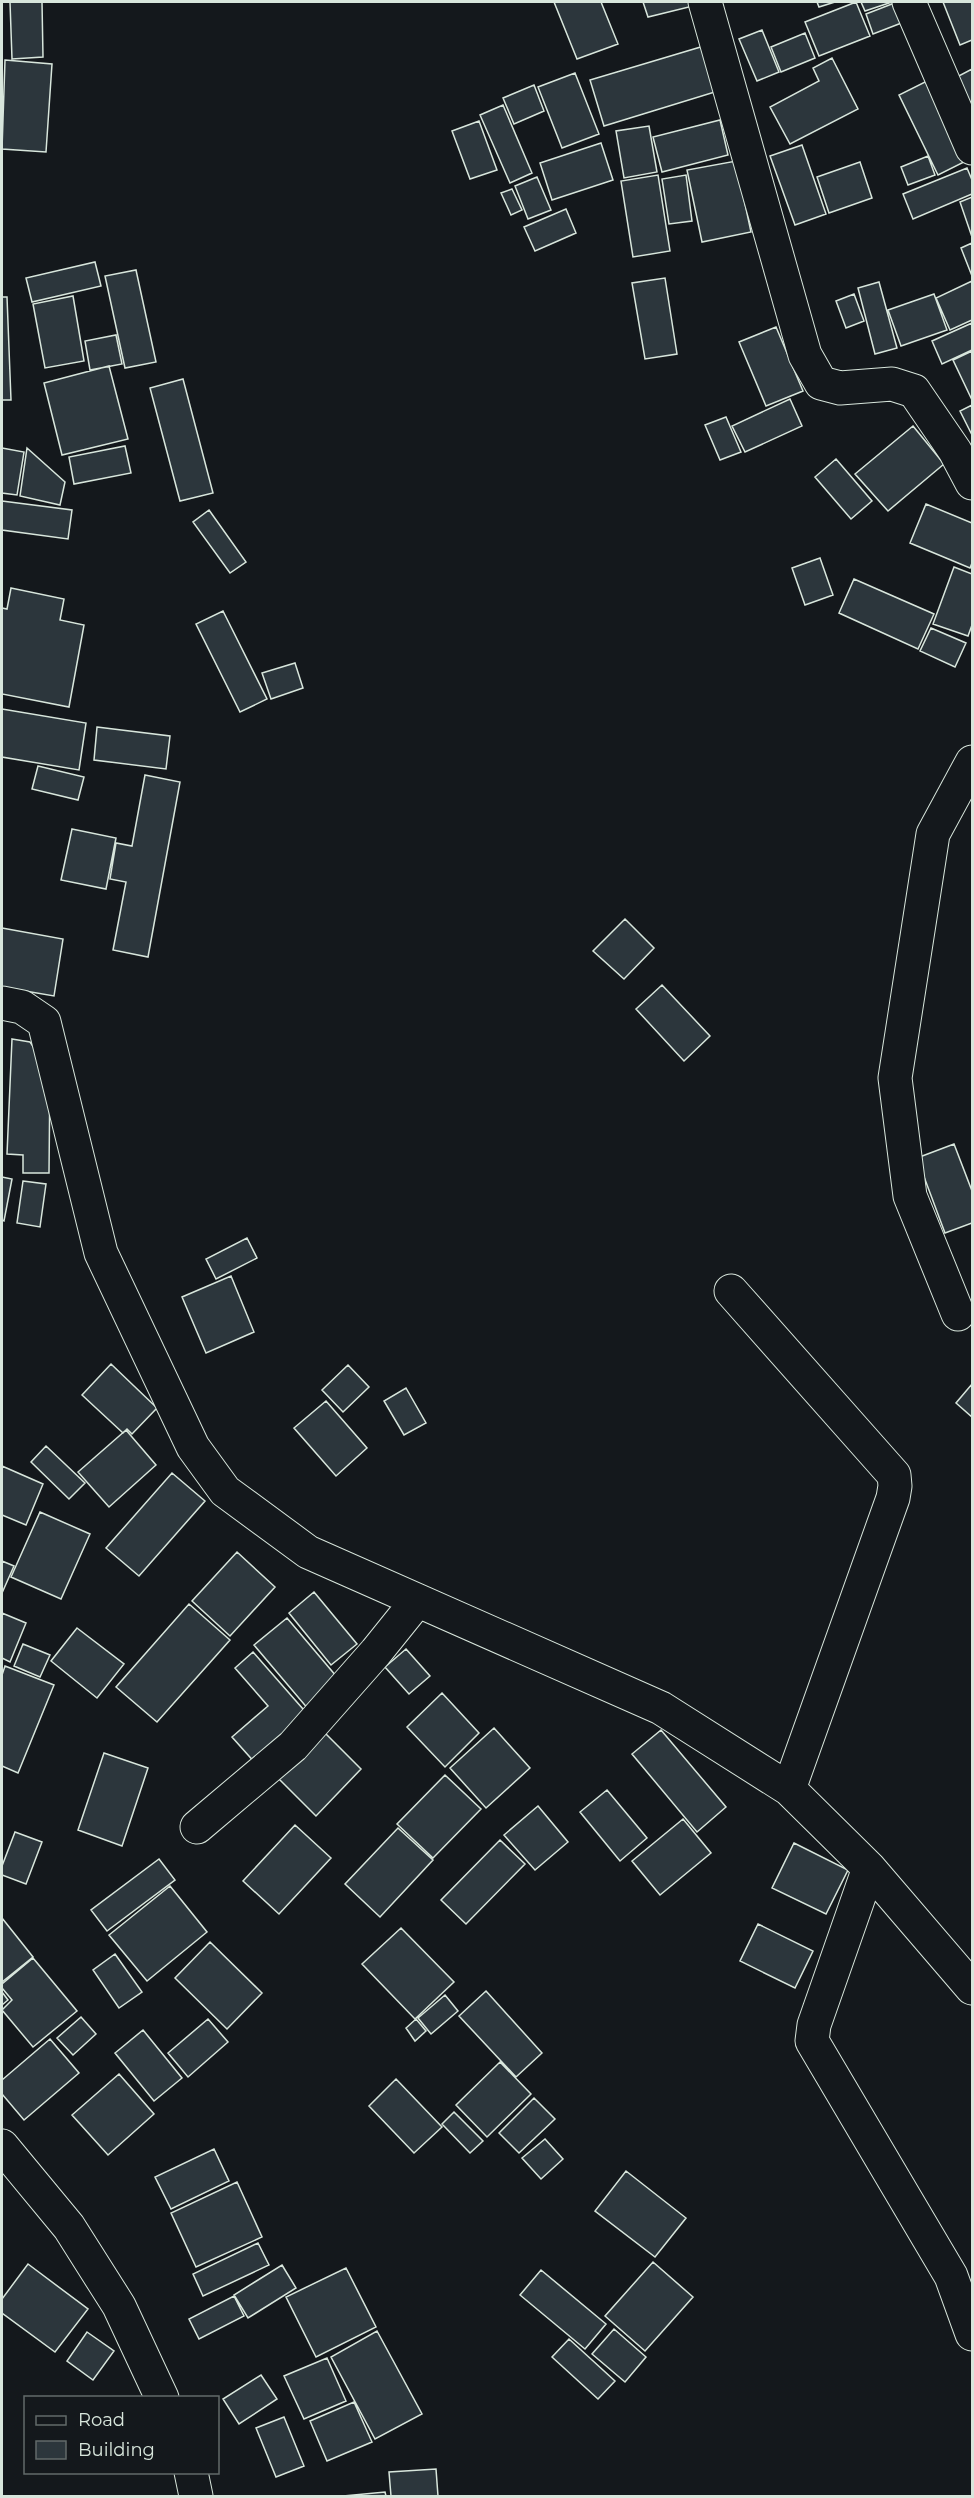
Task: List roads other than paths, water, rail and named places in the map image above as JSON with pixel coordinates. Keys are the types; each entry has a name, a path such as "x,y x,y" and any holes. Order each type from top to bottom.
{"street":[{"path":"705,2 805,355 821,383 840,388 892,384 914,391 955,450 972,483"},
{"path":"909,2 972,148"},
{"path":"958,1314 910,1196 895,1078 933,834 972,762"},
{"path":"2,1003 22,1007 44,1022 101,1252 193,1447 225,1491 308,1552 661,1708 789,1789 869,1868 972,1988"},
{"path":"731,1291 894,1475 896,1486 789,1789"},
{"path":"197,1827 293,1746 376,1652 417,1601"},
{"path":"869,1868 814,2025 812,2041 947,2267 972,2334"},
{"path":"2,2146 69,2228 119,2306 162,2396"},
{"path":"191,2474 195,2496"}]}
